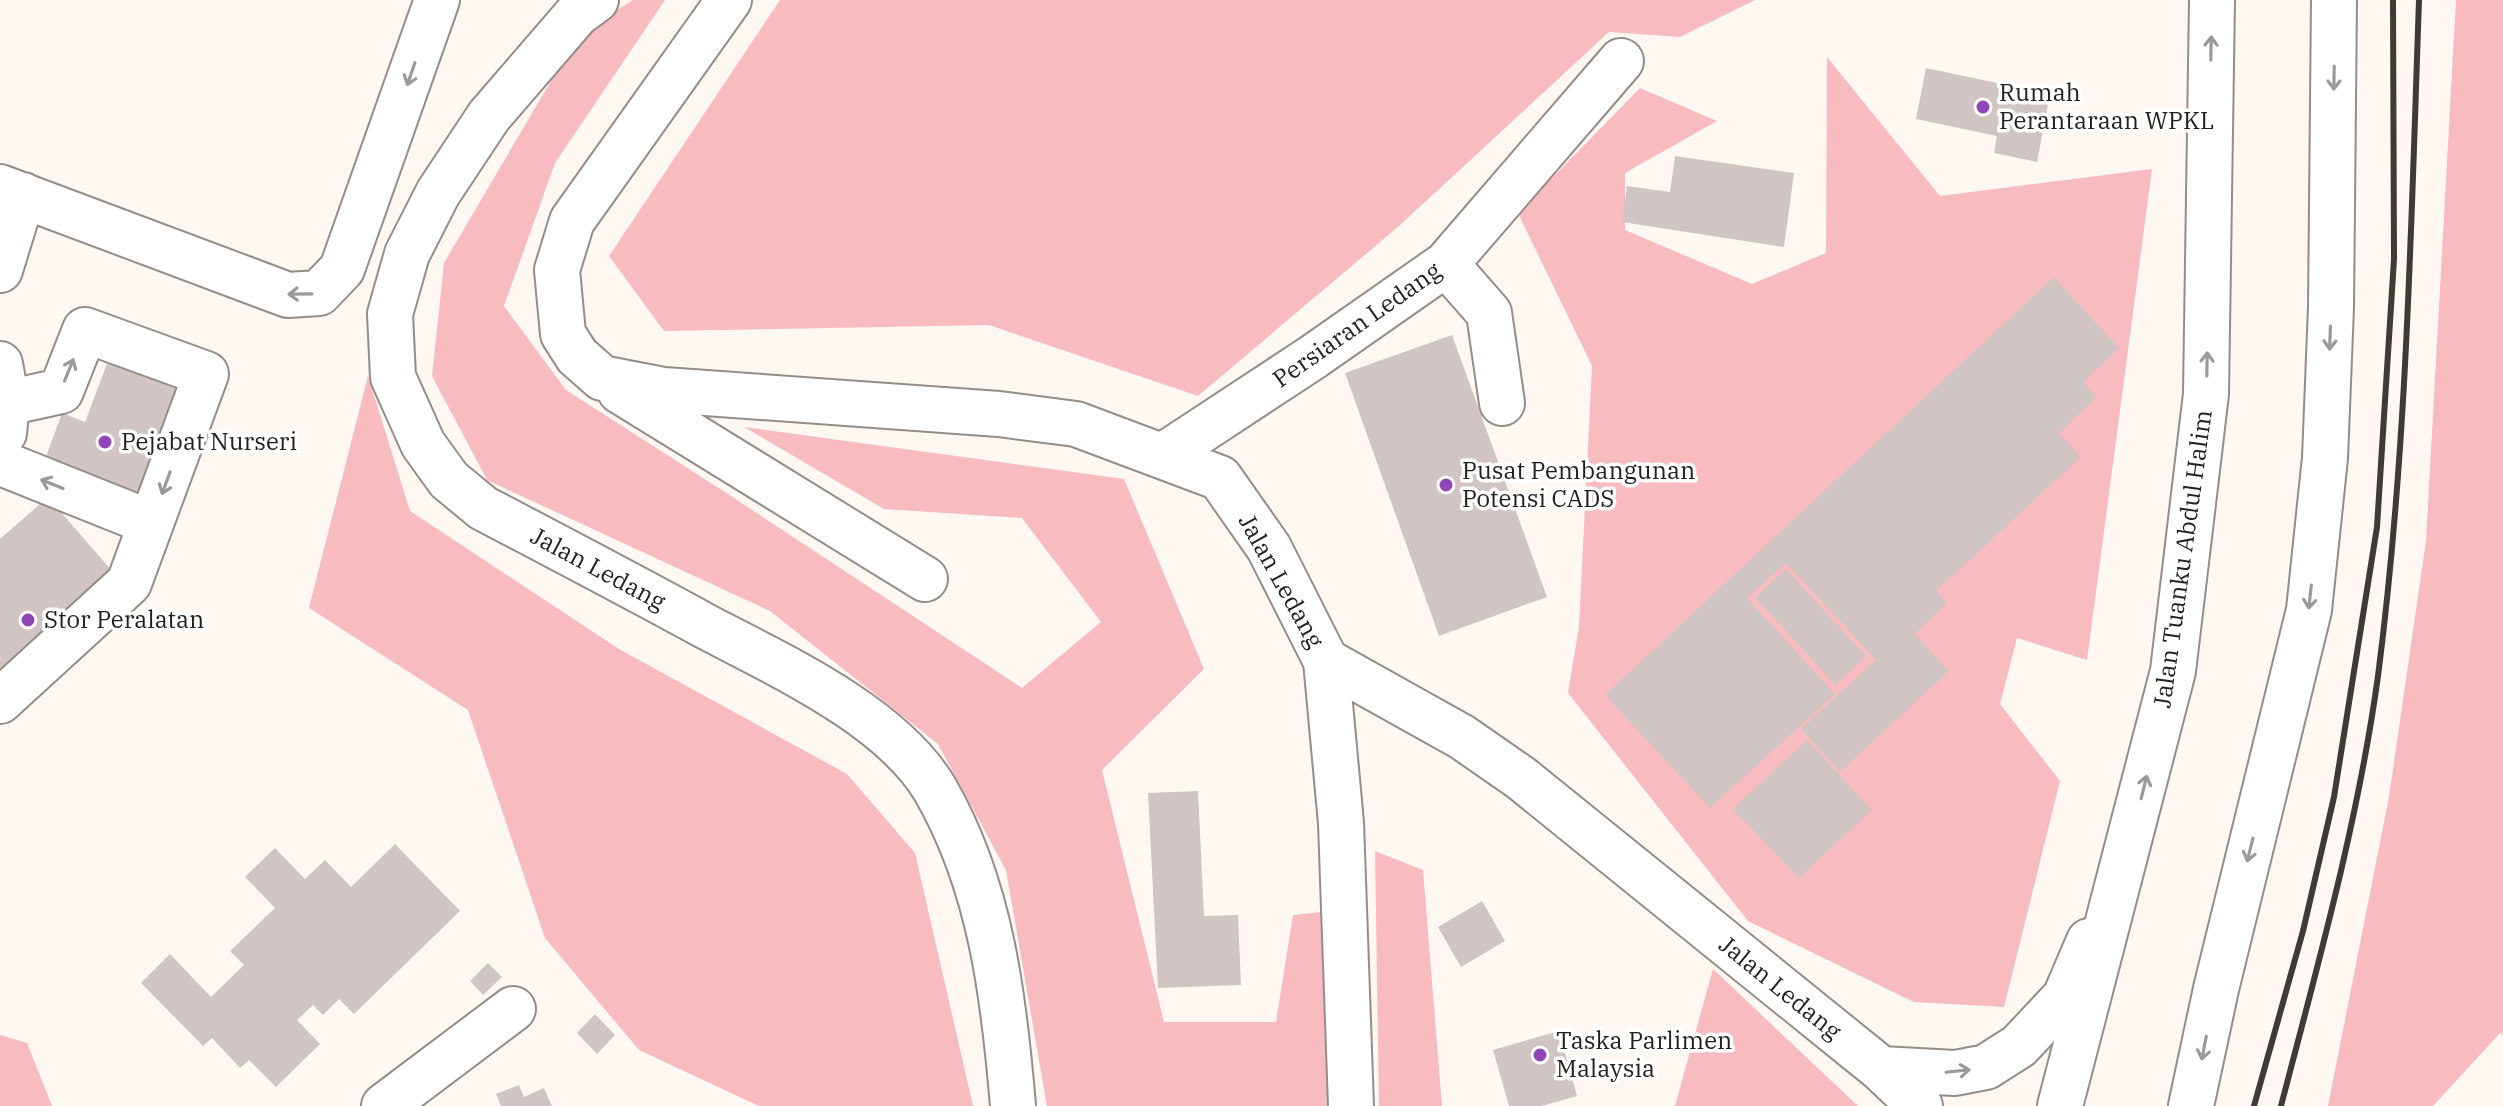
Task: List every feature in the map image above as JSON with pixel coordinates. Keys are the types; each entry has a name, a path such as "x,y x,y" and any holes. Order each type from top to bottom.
{"street":[{"path":"0,270 12,191 288,295 319,293 342,269 437,0"},
{"name":"Jalan Ledang","path":"596,0 577,14 489,116 438,193 407,254 390,314 393,377 423,444 449,480 483,508 807,680 902,749 935,789 966,851 986,918 1005,1009 1013,1106"},
{"path":"729,0 572,221 557,270 563,334 577,356 602,378 925,579"},
{"name":"Jalan Tuanku Abdul Halim","path":"2060,1106 2173,671 2206,394 2212,0"},
{"path":"2191,1106 2309,610 2325,458 2329,368 2334,0"},
{"name":"Persiaran Ledang","path":"1164,455 1313,357 1446,264 1621,61"},
{"path":"1446,264 1489,313 1502,403"},
{"path":"0,701 129,583 206,374 85,330 61,391 4,383 1,465 151,523"},
{"name":"Jalan Ledang","path":"602,378 664,390 999,414 1076,424 1220,478 1269,548 1326,661 1341,823 1351,1106"},
{"name":"Jalan Ledang","path":"1326,661 1462,737 1521,778 1881,1069 1920,1106"},
{"path":"1881,1069 1955,1073 1986,1067 2019,1046 2065,997 2129,846"},
{"path":"384,1106 513,1009"}],"shaded area":[{"path":"633,0 665,0 555,163 504,306 566,390 1022,688 1101,622 1022,518 884,509 744,427 1124,479 1204,669 1102,770 1164,1022 1276,1022 1293,915 1331,911 1328,1106 1047,1106 1006,870 938,744 770,611 487,480 432,376 444,263 578,35"},
{"path":"780,0 1755,0 1680,37 1609,32 1399,226 1198,396 989,325 664,331 609,256"},
{"path":"2456,0 2503,0 2503,1036 2501,1032 2433,1106 2328,1106 2389,797 2426,541"},
{"path":"1827,57 1940,196 2152,169 2087,660 2017,638 2000,704 2060,781 2004,1007 1914,1002 1748,921 1568,693 1579,627 1592,366 1518,213 1640,88 1717,121 1625,173 1625,230 1752,284 1826,253"},
{"path":"368,376 410,511 619,649 847,774 915,853 973,1106 759,1106 639,1050 545,938 468,710 309,608"},
{"path":"1375,851 1423,870 1442,1106 1379,1106"},
{"path":"1713,969 1858,1106 1675,1106"},
{"path":"0,1035 27,1043 52,1106 0,1106"}],"building":[{"name":"Rumah Perantaraan WPKL","path":"1926,68 2050,94 2037,162 1994,153 1997,136 1916,119"},
{"path":"1675,156 1794,173 1784,247 1622,222 1627,186 1670,192"},
{"path":"2054,277 2119,348 2083,382 2097,397 2059,433 2081,457 1936,591 1947,603 1915,634 1949,671 1840,772 1801,729 1876,660 1786,563 1747,598 1835,694 1710,808 1605,695"},
{"name":"Pusat Pembangunan Potensi CADS","path":"1452,335 1547,597 1439,636 1345,373"},
{"name":"Pejabat Nurseri","path":"111,353 182,381 137,498 44,462 62,413 85,422"},
{"name":"Stor Peralatan","path":"48,497 112,571 0,669 0,539"},
{"path":"1786,569 1866,656 1835,685 1755,597"},
{"path":"1807,740 1872,810 1799,878 1733,809"},
{"path":"1198,791 1204,916 1238,915 1241,985 1158,988 1148,793"},
{"path":"395,844 460,911 354,1014 339,999 323,1015 313,1005 297,1020 320,1044 276,1087 249,1060 240,1068 212,1038 203,1046 141,983 170,954 211,997 244,965 230,951 275,908 245,877 275,848 305,879 325,860 351,887"},
{"path":"1482,901 1505,941 1461,967 1438,927"},
{"path":"488,963 502,977 483,995 470,981"},
{"path":"595,1014 615,1035 597,1054 577,1033"},
{"path":"1559,1031 1577,1096 1542,1106 1509,1106 1493,1050"},
{"path":"519,1085 524,1097 544,1088 552,1106 501,1106 496,1094"}],"railway":[{"path":"2254,1106 2303,931 2334,797 2377,527 2394,259 2393,0"},
{"path":"2281,1106 2348,839 2378,676 2402,423 2419,0"}],"place":[{"name":"Rumah Perantaraan WPKL","path":"1983,107"},
{"name":"Pejabat Nurseri","path":"105,442"},
{"name":"Pusat Pembangunan Potensi CADS","path":"1446,485"},
{"name":"Stor Peralatan","path":"28,620"},
{"name":"Taska Parlimen Malaysia","path":"1540,1055"}]}
